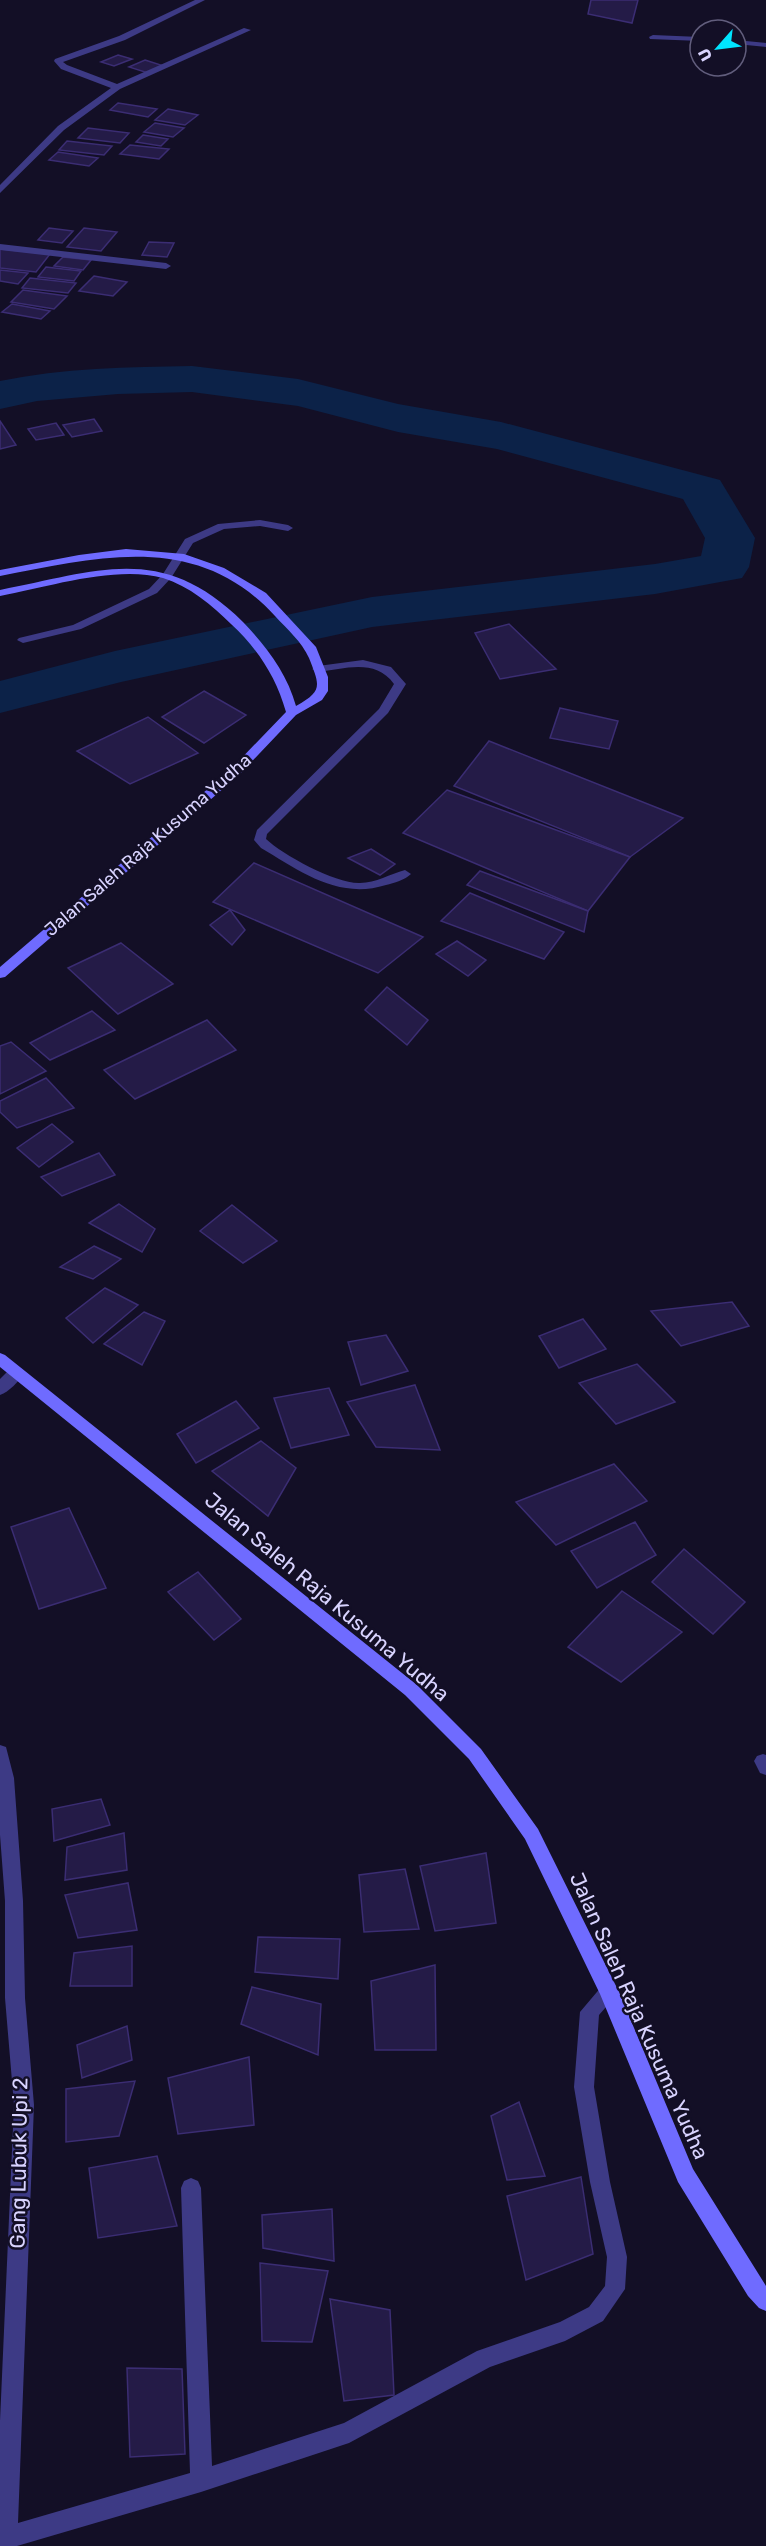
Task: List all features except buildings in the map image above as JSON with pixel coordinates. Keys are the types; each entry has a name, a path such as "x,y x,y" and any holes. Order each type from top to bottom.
{"street":[{"path":"117,87 64,67 58,61 122,39 201,0"},
{"path":"0,190 61,128 117,87 247,30"},
{"path":"653,37 688,38"},
{"path":"748,43 766,45"},
{"path":"0,247 166,266"},
{"path":"23,640 77,627 153,591 189,541 222,526 260,523 288,528"},
{"name":"Jalan Saleh Raja Kusuma Yudha","path":"0,573 79,558 126,552 180,556 220,570 262,595 310,647 322,677 322,691 318,698 292,713 235,772 0,974"},
{"path":"0,593 120,573 166,576 224,609 262,650 286,690 292,713"},
{"path":"318,669 366,664 382,666 389,670 400,684 384,711 261,833 260,840 265,845 335,883 356,888 375,885 405,874"},
{"name":"Jalan Saleh Raja Kusuma Yudha","path":"0,1359 411,1690 475,1754 532,1834 609,1992 685,2175 762,2291"},
{"path":"0,1389 16,1373"},
{"name":"Gang Lubuk Upi 2","path":"0,1752 5,1778 14,1901 15,1998 24,2105 6,2542"},
{"path":"6,2542 349,2432 485,2358 565,2331 596,2314 615,2289 617,2257 600,2182 584,2087 590,2012 609,1992"},
{"path":"190,2188 201,2481"}],"waterway":[{"path":"0,395 37,387 118,381 192,379 298,393 398,418 501,436 703,490 712,510 730,538 724,567 655,579 372,612 115,667 0,697"}]}
